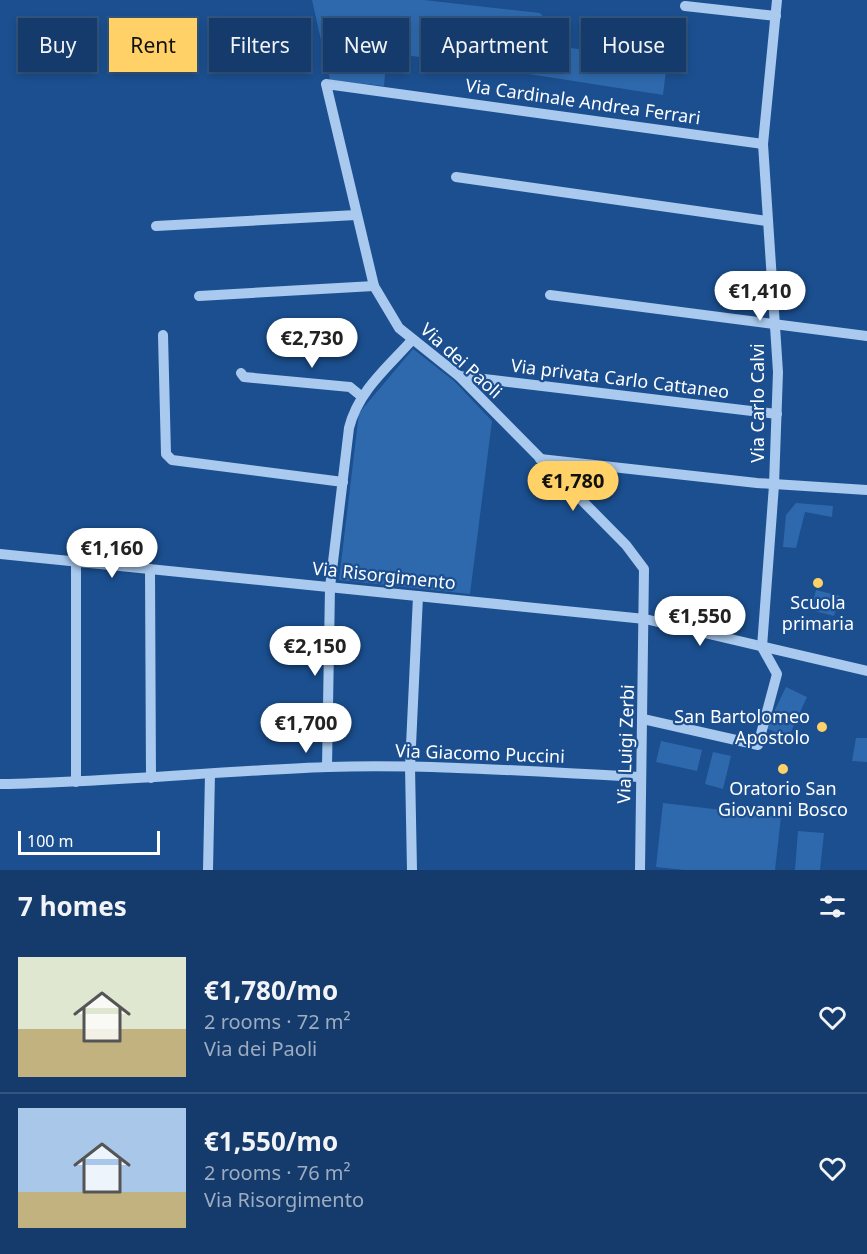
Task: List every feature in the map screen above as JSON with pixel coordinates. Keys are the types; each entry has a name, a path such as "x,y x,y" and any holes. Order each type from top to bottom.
{"street":[{"name":"Via Carlo Calvi","path":"762,647 777,414 763,144 777,0"},
{"path":"685,6 776,16"},
{"name":"Via Cardinale Andrea Ferrari","path":"326,84 763,144"},
{"name":"Via dei Paoli","path":"326,84 374,286 390,316 412,340 459,376 626,545 645,569 645,619"},
{"path":"456,177 767,221"},
{"path":"156,226 356,215"},
{"path":"199,296 374,286"},
{"path":"550,295 867,336"},
{"path":"163,335 166,454 172,460 343,482"},
{"path":"327,767 330,587 349,428 354,408 361,396 412,340"},
{"path":"241,373 244,377 350,387 361,396"},
{"name":"Via privata Carlo Cattaneo","path":"459,376 777,414"},
{"path":"540,459 774,485 867,490"},
{"name":"Via Risorgimento","path":"0,554 645,619 867,671"},
{"path":"76,561 76,782"},
{"path":"150,569 156,778"},
{"path":"412,870 410,767 418,596"},
{"name":"Via Luigi Zerbi","path":"640,870 645,619"},
{"path":"644,719 759,745 777,674 762,647"},
{"name":"Via Giacomo Puccini","path":"1,784 156,778 327,767 410,767 641,777"},
{"path":"206,775 208,870"}],"shaded area":[{"path":"312,0 424,0 540,13 544,18 421,18 421,57 409,55 409,18 323,18 323,49"},
{"path":"569,46 581,49 581,72 666,72 663,95 515,72 569,72"},
{"path":"328,72 385,72 384,86 330,80"},
{"path":"413,349 454,381 492,421 470,594 339,580 359,413"},
{"path":"796,503 833,506 832,517 805,512 796,548 783,547 786,515"},
{"path":"816,590 840,596 834,616 811,610"},
{"path":"786,687 807,697 788,738 766,728"},
{"path":"856,738 867,738 867,762 852,761"},
{"path":"661,741 702,750 697,771 656,762"},
{"path":"713,752 731,756 723,789 705,784"},
{"path":"663,803 781,817 775,870 684,870 656,867"},
{"path":"798,831 824,833 820,870 795,870"}],"place":[{"name":"Scuola primaria","path":"818,583"},
{"name":"San Bartolomeo Apostolo","path":"822,727"},
{"name":"Oratorio San Giovanni Bosco","path":"783,769"}]}
